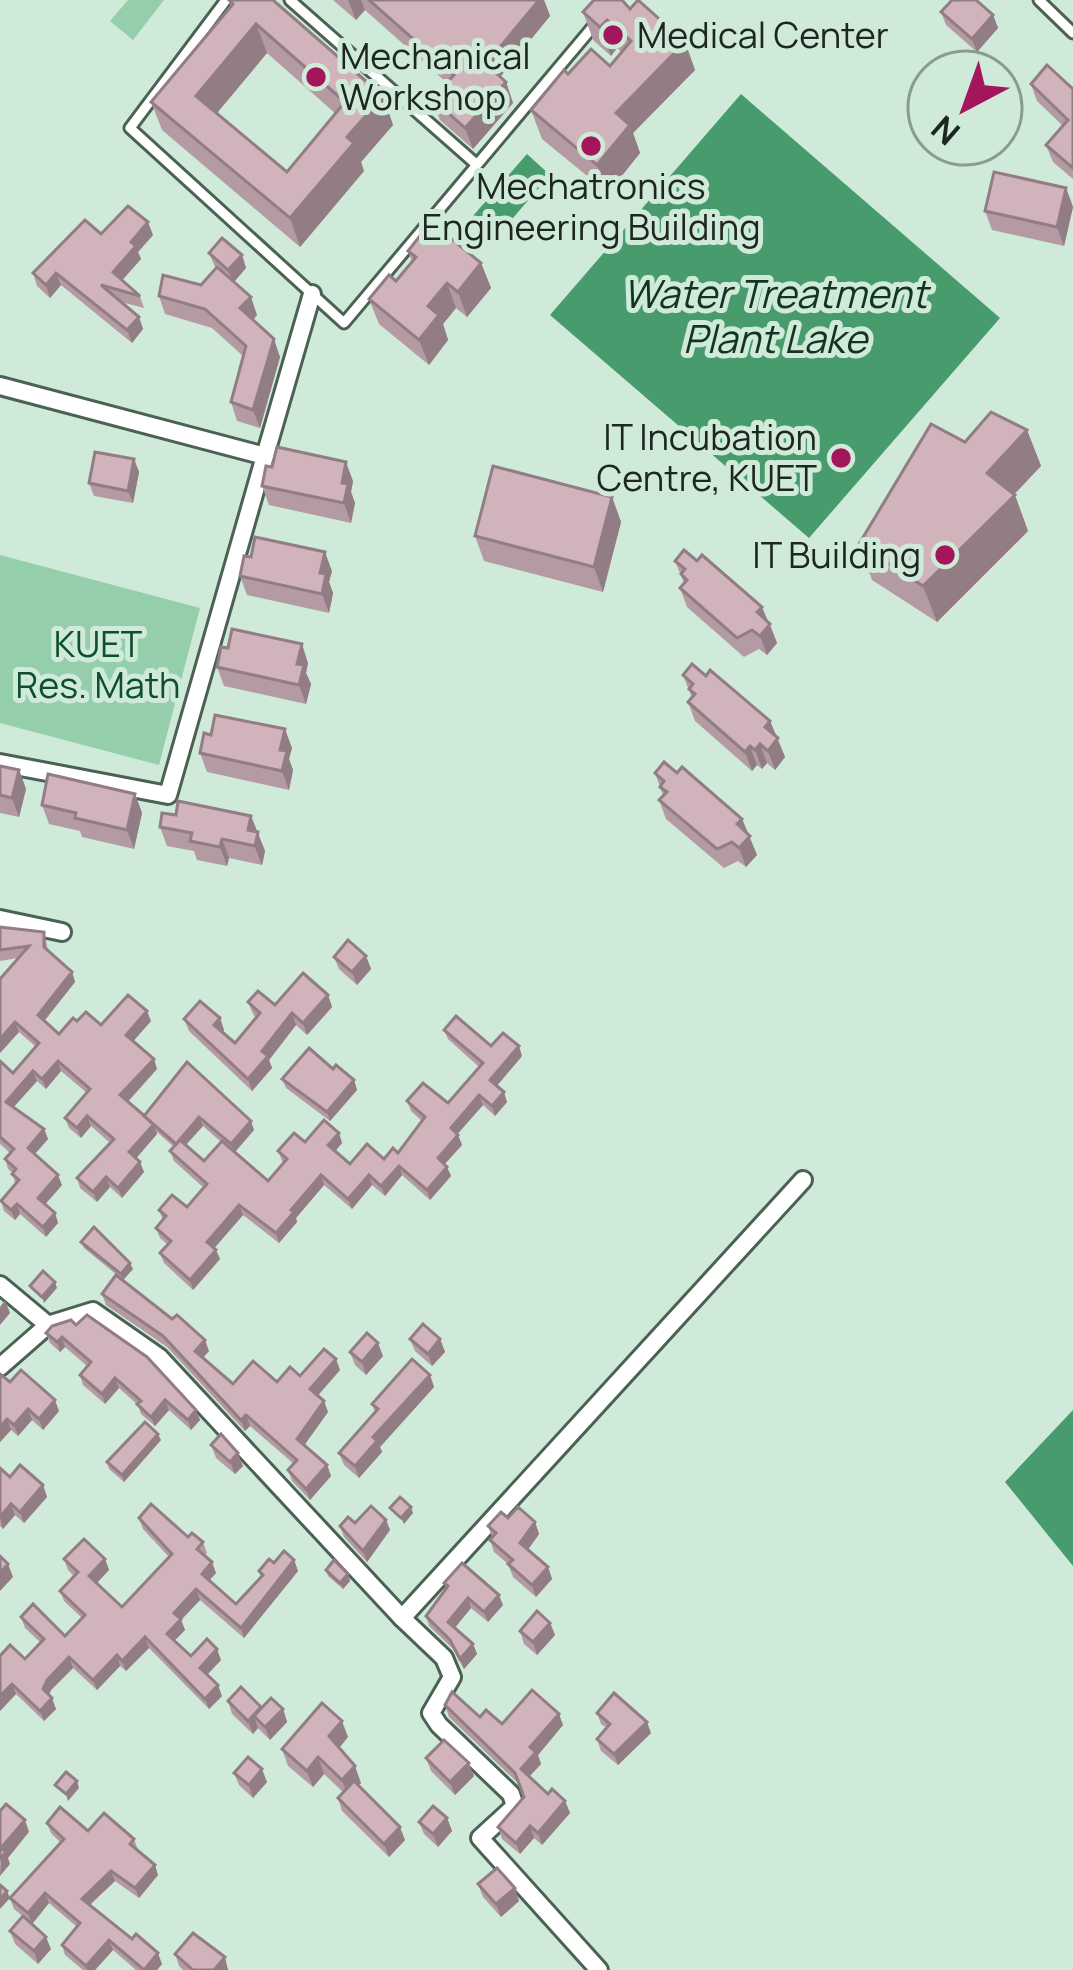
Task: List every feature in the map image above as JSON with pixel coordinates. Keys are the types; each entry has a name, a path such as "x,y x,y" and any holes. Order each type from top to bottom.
{"street":[{"path":"0,763 168,795 312,294"},
{"path":"0,386 265,456"},
{"path":"0,919 62,932"},
{"path":"402,1618 803,1180"},
{"path":"0,1285 48,1324"},
{"path":"0,1367 48,1324 93,1311 159,1357 443,1658 452,1677 431,1713 511,1794 515,1806 480,1838 599,1970"}],"lane":[{"path":"226,0 130,128 344,323 602,15"},
{"path":"290,0 476,164"},
{"path":"1040,0 1073,33"}],"green space":[{"path":"128,0 164,0 133,40 110,21"},
{"name":"KUET Res. Math","path":"0,555 200,608 159,765 0,723"}],"water":[{"name":"Water Treatment Plant Lake","path":"741,94 1000,318 809,538 550,315"},
{"path":"527,154 550,175 495,239 472,217"},
{"path":"1073,1410 1073,1566 1005,1482"}],"building":[{"path":"229,0 273,0 383,96 347,137 354,143 290,218 151,102 233,4","holes":["256,24 345,102 287,172 196,96"]},
{"path":"369,0 539,0 486,64 506,82 465,128 432,99 454,75"},
{"path":"594,0 622,0 630,9 638,0 685,42 616,113 630,125 597,165 531,110 564,70 568,74 591,49 610,66 631,41 607,20 600,27 583,12"},
{"path":"952,0 976,0 993,15 972,39 941,12"},
{"path":"1047,65 1073,89 1073,168 1046,145 1068,120 1031,84"},
{"path":"994,172 1066,188 1057,227 985,211"},
{"path":"128,206 148,222 131,242 136,246 113,272 140,296 101,285 139,317 127,330 56,273 46,285 33,273 85,220 101,234"},
{"path":"431,222 481,263 458,292 447,283 428,306 439,315 419,340 369,299 389,275 396,281 416,257 408,251"},
{"path":"222,238 242,255 228,270 209,253"},
{"path":"217,267 251,297 240,308 274,339 253,410 231,402 246,346 205,309 159,296 163,275 201,285"},
{"path":"991,412 1027,430 987,473 1015,495 923,586 859,544 931,424 965,442"},
{"path":"277,447 346,462 344,503 262,486"},
{"path":"95,452 134,459 128,491 89,483"},
{"path":"493,466 612,497 594,567 475,536"},
{"path":"255,537 325,552 322,594 240,576"},
{"path":"684,550 697,561 702,555 762,607 757,612 770,624 760,636 752,630 737,638 680,588 687,580 681,574 685,569 675,561"},
{"path":"232,629 302,644 299,685 217,667 221,647 228,648"},
{"path":"692,664 706,676 710,670 770,721 765,727 778,738 768,751 760,744 745,752 688,702 695,694 689,689 693,684 683,675"},
{"path":"215,715 285,729 282,771 200,753 204,733 211,735"},
{"path":"664,762 677,773 682,767 742,819 737,824 750,836 739,848 732,842 717,849 659,800 667,792 655,773"},
{"path":"0,766 19,770 12,798 0,795"},
{"path":"48,774 135,794 127,830 42,805"},
{"path":"178,801 251,816 248,830 258,832 255,846 222,839 220,847 190,841 192,833 160,827 162,813 176,815"},
{"path":"0,927 44,932 44,947 72,972 38,1015 59,1034 86,1012 101,1025 128,995 147,1011 126,1035 154,1059 120,1095 154,1124 129,1152 140,1162 118,1188 106,1177 93,1192 77,1178 114,1139 87,1116 77,1128 65,1118 90,1089 58,1061 42,1079 33,1071 6,1102 44,1129 28,1148 58,1175 38,1198 55,1213 43,1227 17,1204 11,1210 1,1201 19,1180 12,1174 16,1169 5,1159 14,1149 0,1137 0,1061 13,1073 39,1043 15,1022 0,1039 0,979 29,946 0,950"},
{"path":"348,940 366,956 352,972 334,957"},
{"path":"303,973 328,995 303,1023 292,1013 262,1051 268,1056 248,1079 184,1019 200,1001 220,1018 214,1025 235,1043 260,1013 248,1002 258,991 275,1005"},
{"path":"456,1016 491,1046 503,1033 519,1046 490,1080 504,1092 492,1106 479,1095 451,1128 458,1135 438,1158 447,1167 427,1190 399,1166 381,1186 369,1175 348,1199 321,1175 276,1233 239,1205 207,1242 216,1250 190,1280 160,1253 171,1241 156,1228 166,1216 159,1210 172,1195 187,1207 207,1184 170,1151 180,1140 204,1161 222,1141 268,1181 287,1159 278,1151 294,1133 305,1142 324,1120 339,1133 328,1145 350,1164 367,1144 384,1159 393,1148 398,1153 425,1117 407,1101 423,1083 448,1103 483,1063 444,1030"},
{"path":"309,1048 354,1080 327,1112 282,1079"},
{"path":"187,1062 251,1121 231,1144 199,1117 176,1144 144,1116"},
{"path":"94,1227 130,1263 121,1274 81,1242"},
{"path":"43,1271 55,1282 42,1297 30,1286"},
{"path":"116,1275 172,1319 177,1315 205,1340 195,1351 233,1384 253,1361 277,1382 290,1367 300,1376 324,1349 336,1359 310,1389 324,1401 297,1439 327,1465 306,1489 288,1470 297,1460 246,1415 241,1420 163,1336 102,1294"},
{"path":"87,1315 147,1357 196,1410 188,1420 165,1400 151,1417 115,1378 102,1394 80,1375 91,1362 62,1337 57,1342 46,1333 71,1320 76,1325"},
{"path":"423,1324 440,1339 428,1354 410,1339"},
{"path":"367,1333 378,1343 362,1362 350,1352"},
{"path":"412,1359 430,1375 373,1437 377,1441 355,1466 339,1453 378,1409 372,1404"},
{"path":"21,1370 55,1400 39,1419 28,1409 14,1425 7,1419 0,1427 0,1374 10,1382"},
{"path":"145,1422 158,1434 122,1475 107,1462"},
{"path":"221,1434 238,1453 230,1462 211,1445"},
{"path":"20,1465 43,1485 20,1512 11,1504 0,1517 0,1468 10,1477"},
{"path":"400,1497 411,1507 401,1518 390,1508"},
{"path":"151,1504 188,1537 192,1533 203,1542 197,1549 212,1562 202,1574 236,1604 263,1575 259,1571 269,1559 274,1563 284,1551 294,1560 241,1628 196,1589 174,1613 181,1619 167,1634 191,1656 207,1639 217,1649 200,1668 218,1685 205,1699 145,1637 122,1661 117,1655 93,1680 69,1657 47,1680 43,1689 52,1698 40,1711 12,1684 0,1696 0,1656 10,1645 25,1659 44,1639 21,1617 33,1604 65,1636 85,1615 60,1591 78,1572 64,1559 84,1539 105,1559 89,1576 122,1607 172,1554 139,1518"},
{"path":"371,1506 386,1520 363,1551 340,1526 348,1517 355,1523"},
{"path":"518,1507 535,1522 520,1543 548,1567 532,1585 490,1540 496,1533 488,1526 501,1512 508,1518"},
{"path":"334,1560 348,1574 340,1583 326,1570"},
{"path":"462,1563 499,1595 484,1612 468,1598 448,1622 473,1644 460,1659 450,1640 426,1616 448,1586 444,1583"},
{"path":"537,1611 550,1623 533,1642 520,1631"},
{"path":"241,1687 261,1707 248,1721 228,1701"},
{"path":"532,1690 559,1714 530,1747 536,1752 521,1769 548,1794 552,1789 565,1801 538,1833 530,1826 516,1843 498,1827 524,1797 515,1773 445,1705 452,1692 480,1717 486,1710 502,1724"},
{"path":"614,1693 647,1722 614,1754 597,1739 610,1724 597,1713"},
{"path":"271,1698 283,1709 265,1727 254,1716"},
{"path":"322,1703 342,1721 329,1736 355,1766 342,1780 318,1757 307,1771 282,1749"},
{"path":"444,1740 469,1763 450,1782 426,1758"},
{"path":"248,1757 262,1769 249,1785 234,1773"},
{"path":"66,1772 77,1781 66,1794 55,1785"},
{"path":"354,1781 400,1827 384,1844 338,1798"},
{"path":"6,1804 25,1820 1,1848 6,1852 0,1859 0,1811"},
{"path":"433,1806 447,1818 433,1834 419,1822"},
{"path":"60,1807 88,1831 104,1813 155,1865 135,1888 111,1871 82,1899 132,1939 136,1934 158,1953 144,1970 109,1940 86,1966 62,1945 80,1923 45,1893 28,1913 10,1898 64,1839 47,1823"},
{"path":"497,1868 515,1888 496,1904 478,1884"},
{"path":"23,1916 46,1937 34,1951 10,1931"},
{"path":"193,1933 225,1957 214,1970 193,1970 175,1954"}],"place":[{"name":"Medical Center","path":"613,35"},
{"name":"Mechanical Workshop","path":"316,77"},
{"name":"Mechatronics Engineering Building","path":"591,146"},
{"name":"IT Incubation Centre, KUET","path":"841,458"},
{"name":"IT Building","path":"945,555"}]}
